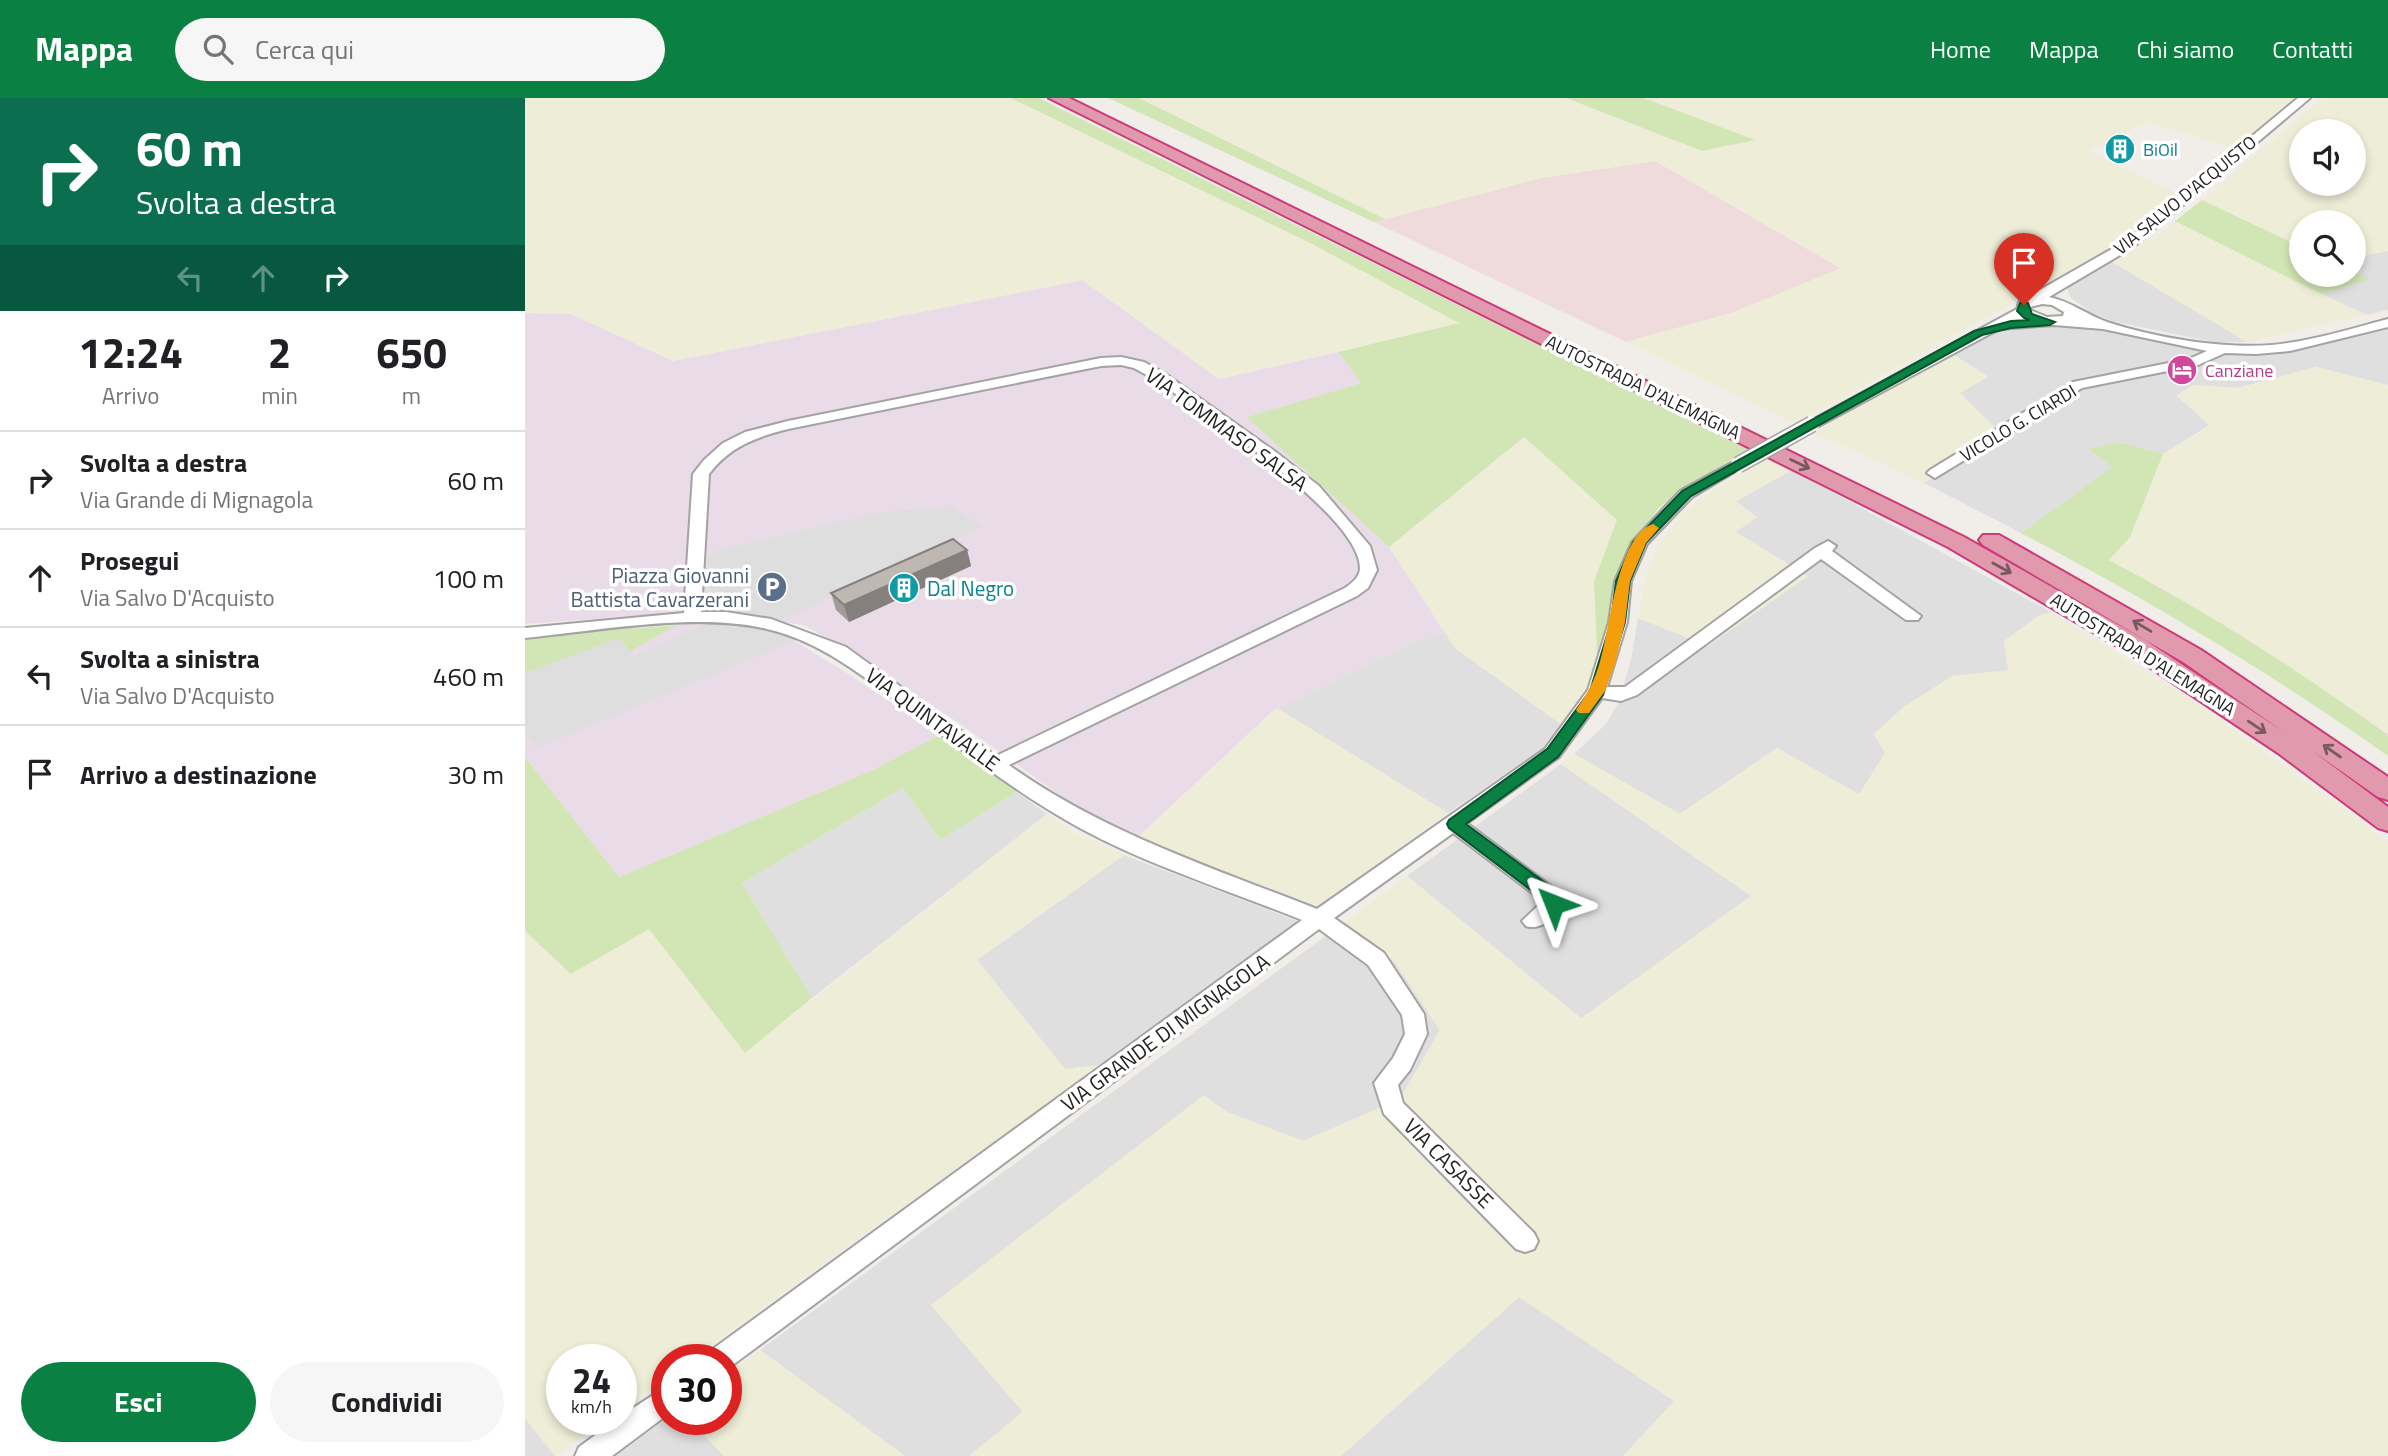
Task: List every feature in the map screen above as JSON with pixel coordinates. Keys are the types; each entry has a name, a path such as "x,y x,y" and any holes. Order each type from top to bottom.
{"highway":[{"name":"AUTOSTRADA D'ALEMAGNA","path":"1057,98 1956,542 2136,646 2288,747 2388,821"},
{"name":"AUTOSTRADA D'ALEMAGNA","path":"1085,98 1944,515 2027,559 2192,656 2388,790"}],"street":[{"name":"VIA SALVO D'ACQUISTO","path":"1597,691 1618,622 1623,581 1640,542 1686,494 1978,333 2023,311 2024,305 2059,283 2127,246 2305,98"},
{"path":"2054,322 2068,319 2067,308 2055,294 2059,283"},
{"path":"2035,300 2067,308 2103,325"},
{"path":"2023,311 2028,316 2054,322 2103,325 2224,348 2280,348 2388,323"},
{"name":"VIA SALVO D'ACQUISTO","path":"1978,333 2011,325 2054,322"},
{"name":"VICOLO G. CIARDI","path":"1935,473 2078,385 2193,362 2224,348"},
{"name":"VIA TOMMASO SALSA","path":"692,617 701,474 711,459 728,445 750,433 1101,362 1121,361 1139,365 1191,398 1313,489 1364,549 1369,570 1362,584 1351,592 995,764"},
{"path":"1597,691 1621,695 1631,691 1824,549 1912,616"},
{"name":"VIA QUINTAVALLE","path":"525,633 692,617 726,617 771,624 806,636 840,651 995,764 1071,814 1120,839 1319,918"},
{"name":"VIA GRANDE DI MIGNAGOLA","path":"741,1344 1319,918 1552,753 1597,691"},
{"path":"1455,824 1553,898 1554,904 1533,920"},
{"name":"VIA CASASSE","path":"1319,918 1376,959 1413,1014 1416,1034 1402,1064 1386,1083 1392,1107 1525,1241"},
{"path":"589,1456 651,1411"}],"shaded area":[{"path":"1655,161 1842,269 1731,313 1626,342 1374,222 1541,178"},
{"path":"2388,251 2388,310 2367,315 2321,294 2344,287 2366,287 2366,280 2370,279 2366,277 2366,256"},
{"path":"2112,262 2247,342 2213,342 2112,321 2092,313 2070,297 2067,288"},
{"path":"1083,280 1219,379 1338,352 1361,383 1246,417 1389,547 1445,633 1415,641 1281,707 1280,710 1276,708 1137,838 1093,819 969,730 866,661 804,625 704,611 525,624 525,313 571,314 673,361"},
{"path":"2388,321 2388,385 2316,367 2238,388 2193,385 2177,396 2210,425 2163,454 2120,442 2089,450 2112,467 2021,533 1924,483 1950,465 1960,393 1987,376 1952,354 1995,331 2061,326 2104,328 2212,350 2259,350"},
{"path":"1792,470 2051,612 2038,616 2009,670 1905,706 1874,734 1885,753 1859,795 1777,748 1680,814 1574,754 1605,725 1618,704 1631,660 1638,618 1708,646 1807,576 1736,532 1735,502"},
{"path":"952,507 982,527 772,624 806,636 536,748 525,732 525,673 619,638 634,656 720,618 687,617 696,556 881,512"},
{"path":"677,625 732,625 788,637 939,735 873,770 619,877 525,757 525,702 608,664"},
{"path":"1445,633 1456,649 1567,728 1545,747 1448,813 1280,710 1280,707 1415,641"},
{"path":"1561,764 1751,896 1581,1019 1407,876"},
{"path":"903,788 940,840 1017,792 1047,814 812,998 742,883"},
{"path":"1124,855 1300,922 1100,1065 1065,1069 977,960"},
{"path":"1338,927 1394,961 1440,1030 1400,1099 1303,1141 1227,1112 931,1305 1023,1412 969,1456 905,1456 760,1350"},
{"path":"1519,1297 1675,1401 1623,1456 1341,1456"},
{"path":"525,1418 555,1456 525,1456"},
{"path":"651,1430 651,1435 704,1435 724,1456 616,1456"}],"green space":[{"path":"525,98 1011,98 1310,243 1460,323 1219,379 1082,280 673,361 571,314 525,313"},
{"path":"1011,98 1039,98 1749,449 1675,494 1657,510 1633,543 1598,678 1594,581 1617,520 1524,437 1389,547 1246,417 1361,383 1338,352 1459,323 1310,243"},
{"path":"1108,98 1139,98 1385,219 1374,222"},
{"path":"1139,98 1566,98 1702,151 1754,140 1644,98 2301,98 2239,150 2147,122 2089,151 2181,197 2112,247 1795,424 1626,342 1731,313 1841,268 1656,161 1541,178 1385,219"},
{"path":"1566,98 1644,98 1755,140 1702,151"},
{"path":"2322,98 2388,98 2388,251 2366,256 2366,210 2289,210 2289,241 2202,200 2289,126 2289,196 2366,196 2366,119 2297,119"},
{"path":"2202,200 2289,241 2289,278 2175,221"},
{"path":"2175,221 2289,278 2289,287 2307,287 2367,315 2247,342 2112,262 2155,237"},
{"path":"2307,287 2344,287 2321,294"},
{"path":"1952,354 1988,377 1960,393 2009,441 1950,465 1924,483 1814,433"},
{"path":"2316,367 2388,385 2388,735 2335,697 2155,584 2109,560 2130,537 2163,454 2210,426 2177,395 2193,385 2238,388"},
{"path":"1524,437 1617,520 1594,581 1598,678 1563,726 1456,649 1389,547"},
{"path":"2120,442 2163,454 2130,537 2109,560 2217,621 2355,711 2388,735 2388,756 2208,638 2021,533 2112,467 2088,449"},
{"path":"1767,458 1792,470 1736,501 1757,517 1736,532 1808,576 1708,646 1638,618 1647,574 1657,548 1679,518 1695,502"},
{"path":"2051,612 2198,704 2388,841 2388,1456 1623,1456 1674,1401 1519,1297 1341,1456 969,1456 1023,1412 931,1305 1204,1095 1227,1112 1303,1141 1400,1099 1440,1030 1394,961 1338,927 1407,876 1581,1018 1751,896 1561,764 1574,754 1680,814 1777,748 1859,794 1885,753 1874,734 1905,706 1952,676 2008,670 2004,641 2038,616"},
{"path":"677,625 608,664 525,702 525,637"},
{"path":"1277,708 1448,813 1320,907 1137,838"},
{"path":"939,735 1017,792 940,840 903,788 742,883 812,998 745,1053 649,929 571,974 525,931 525,757 619,877 873,770"},
{"path":"1047,814 1075,833 1124,855 977,960 1065,1069 1100,1065 712,1344 651,1344 651,1387 637,1398 637,1344 546,1344 546,1435 585,1435 555,1456 525,1418 525,931 571,974 649,929 745,1053"},
{"path":"760,1350 905,1456 724,1456 704,1435 742,1435 742,1363"}],"building":[{"path":"953,539 967,550 844,605 831,593"}],"slow traffic":[{"path":"1584,710 1597,691 1607,664 1618,622 1623,581 1640,542 1653,528"}],"place":[{"name":"BiOil","path":"2120,149"},
{"name":"Canziane","path":"2182,370"},
{"name":"Piazza Giovanni Battista Cavarzerani","path":"772,587"},
{"name":"Dal Negro","path":"904,588"}],"route":[{"path":"1554,904 1553,898 1455,824 1552,753 1597,691 1618,622 1623,581 1640,542 1686,494 1978,333 1997,327 2050,322 2028,316 2023,311 2024,305"}]}
